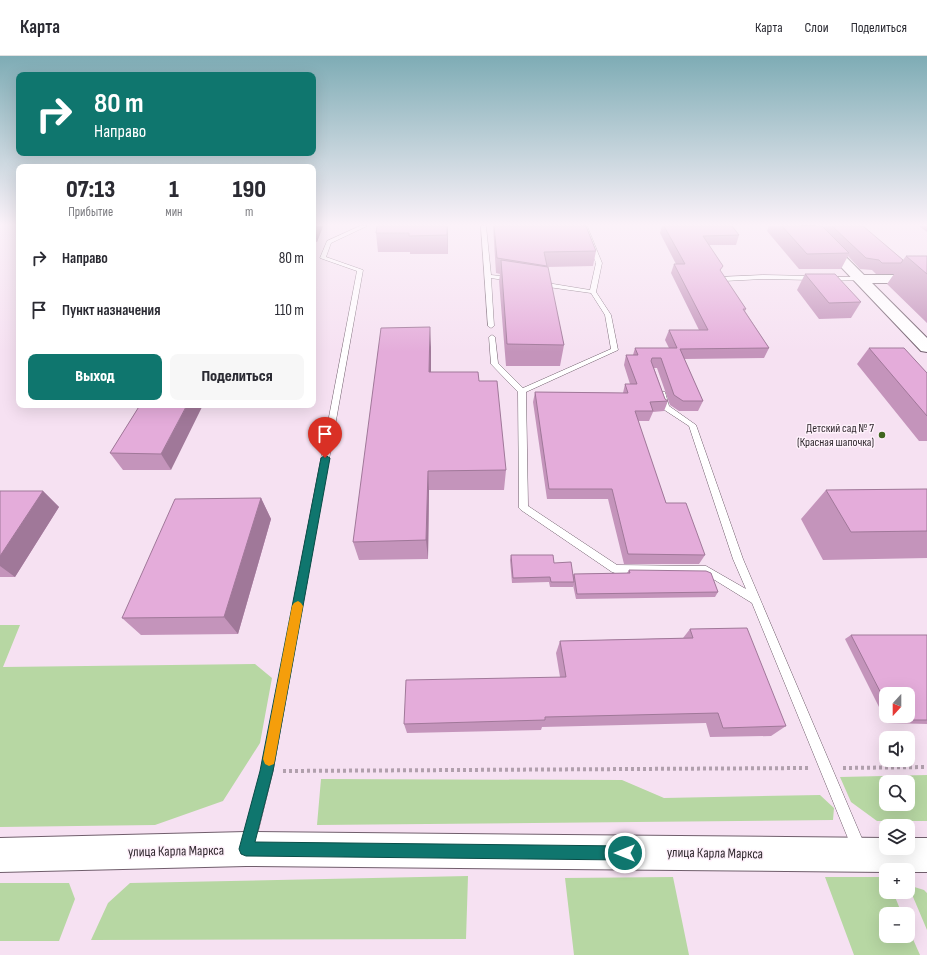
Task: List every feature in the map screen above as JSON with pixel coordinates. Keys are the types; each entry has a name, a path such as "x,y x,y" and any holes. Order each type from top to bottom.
{"main road":[{"path":"849,268 927,348"},
{"path":"860,279 922,278"},
{"name":"улица Карла Маркса","path":"0,854 246,849 927,855"}],"lane":[{"path":"246,849 267,771 360,270 354,268"},
{"path":"487,268 491,326"},
{"path":"522,391 615,350 608,315 593,292 599,268"},
{"path":"488,276 518,281"},
{"path":"728,291 720,279 763,277 860,279"},
{"path":"533,283 593,292"},
{"path":"492,337 495,364 522,391 524,508 615,569 706,570 756,600"},
{"path":"658,385 666,407 692,425 738,559 862,855"}],"path":[{"path":"267,771 927,767"}],"green space":[{"path":"0,625 20,625 3,667 255,664 272,678 260,743 223,801 155,825 0,827"},
{"path":"915,775 927,775 927,821 915,821 915,819 879,819 879,821 877,821 851,802 840,777 879,776 879,811 915,811"},
{"path":"321,779 622,780 664,798 820,795 834,808 833,820 317,825"},
{"path":"468,876 466,939 91,940 108,903 130,883"},
{"path":"673,877 689,955 574,955 565,878"},
{"path":"825,877 879,877 879,899 896,899 899,907 879,907 879,943 915,943 920,955 854,955"},
{"path":"0,883 69,883 75,899 59,941 0,941"},
{"path":"915,887 924,890 927,893 927,930 914,899"}],"building":[{"path":"502,268 548,268 564,345 507,344"},
{"path":"676,268 722,268 720,270 746,309 743,309 769,348 680,349 703,401 683,401 674,395 661,358 652,358 651,361 665,399 668,401 650,402 653,411 635,411 666,503 686,503 705,555 628,554 612,489 549,489 535,392 628,393 625,384 637,384 626,355 638,355 635,348 677,348 669,330 708,330"},
{"path":"920,268 927,268 927,274"},
{"path":"805,274 835,274 861,302 829,303"},
{"path":"430,327 429,372 478,372 479,381 497,381 506,470 428,471 426,540 353,542 381,328"},
{"path":"869,348 904,348 927,373 927,416"},
{"path":"138,408 185,408 161,454 110,453"},
{"path":"927,489 927,531 851,532 826,490"},
{"path":"0,491 43,491 0,556"},
{"path":"261,498 224,617 122,618 175,499"},
{"path":"511,555 553,555 554,563 571,562 574,582 551,582 550,577 513,578"},
{"path":"629,570 706,571 711,573 718,592 577,594 574,574 630,573"},
{"path":"747,628 786,726 723,728 718,713 545,717 545,720 404,724 406,680 566,677 560,641 693,638 690,629"},
{"path":"851,635 927,635 927,720 915,720 915,687 879,687 879,689"}],"slow traffic":[{"path":"269,759 298,606"}],"place":[{"name":"Детский сад № 7 (Красная шапочка)","path":"882,435"}],"route":[{"path":"325,458 267,771 246,849 625,853"}]}
